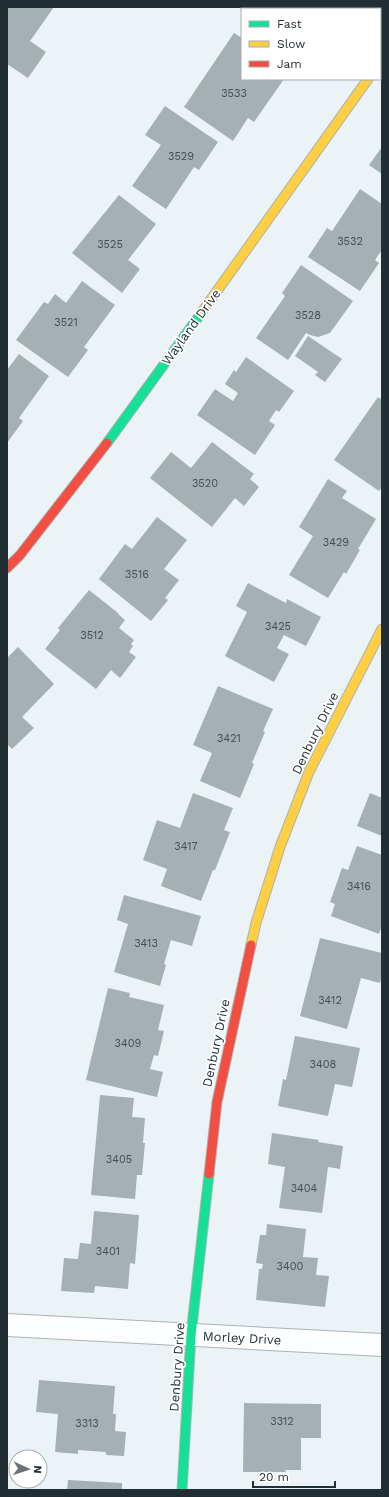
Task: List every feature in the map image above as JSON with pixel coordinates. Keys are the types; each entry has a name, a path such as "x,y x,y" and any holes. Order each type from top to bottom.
{"street":[{"name":"Wayland Drive","path":"7,568 20,555 119,428 367,80"},
{"name":"Denbury Drive","path":"182,1490 191,1335 217,1102 256,923 280,847 309,772 382,629"},
{"name":"Morley Drive","path":"7,1325 382,1345"}],"building":[{"path":"7,7 54,7 30,41 46,52 28,78 7,64"},
{"path":"328,7 330,8 260,8"},
{"path":"234,33 241,37 241,80 283,80 254,122 248,118 233,141 184,107"},
{"path":"165,106 218,142 199,170 194,167 166,209 132,186 161,145 145,135"},
{"path":"382,147 382,174 369,165"},
{"path":"360,189 382,204 382,250 375,260 379,263 360,291 308,257 327,228 332,231"},
{"path":"119,195 156,224 128,260 140,269 122,293 72,253"},
{"path":"301,265 353,301 330,333 318,337 306,333 288,360 256,338 285,296 282,293"},
{"path":"82,281 115,305 84,347 88,350 68,377 16,340 44,302 48,304 55,294 66,303"},
{"path":"308,336 342,359 325,382 315,375 318,372 295,356"},
{"path":"19,354 49,376 19,418 23,421 7,443 7,370"},
{"path":"246,357 294,391 279,412 276,410 269,421 275,425 255,455 197,415 215,389 233,401 238,393 225,384 234,370 236,372"},
{"path":"378,397 382,400 382,487 379,491 334,460"},
{"path":"212,442 254,474 250,479 259,487 244,506 235,498 212,527 150,478 171,452 191,468"},
{"path":"328,479 347,491 342,498 376,519 358,549 360,550 346,574 344,572 328,598 289,575 313,536 299,527"},
{"path":"157,517 187,540 164,569 179,580 165,598 168,600 151,621 99,579 125,544 132,549"},
{"path":"248,583 286,603 287,599 321,617 306,646 284,635 277,648 289,654 274,682 225,656 247,612 236,606"},
{"path":"89,590 125,620 119,628 134,640 131,644 133,646 129,652 136,657 120,678 111,670 96,689 45,649 60,630 58,628"},
{"path":"18,647 54,684 22,717 34,728 12,749 7,744 7,658"},
{"path":"218,686 273,709 263,731 265,732 240,798 200,781 212,753 193,745"},
{"path":"193,793 233,808 224,830 230,832 201,901 161,886 167,869 143,860 157,820 180,828"},
{"path":"370,793 382,798 382,836 357,826"},
{"path":"357,846 382,855 382,926 379,934 331,916 335,904 330,902 342,868 348,870"},
{"path":"124,895 201,916 192,946 171,940 164,964 166,965 160,986 114,972 128,924 117,920"},
{"path":"320,938 382,953 382,974 380,983 361,978 347,1029 300,1016"},
{"path":"108,988 130,993 129,997 164,1005 158,1030 164,1031 158,1056 154,1055 150,1069 163,1072 157,1097 86,1080"},
{"path":"295,1036 360,1048 352,1087 335,1084 328,1116 278,1106 283,1079 286,1080"},
{"path":"100,1095 134,1098 132,1117 145,1118 143,1143 145,1143 142,1175 137,1175 135,1199 91,1195"},
{"path":"272,1133 319,1140 318,1142 343,1146 340,1169 328,1167 322,1213 279,1208 285,1167 268,1164"},
{"path":"94,1211 139,1215 135,1264 130,1263 128,1289 95,1286 94,1293 61,1291 64,1258 78,1259 80,1243 91,1244"},
{"path":"267,1224 306,1229 303,1257 318,1258 316,1275 329,1276 325,1307 256,1300 259,1269 262,1269 263,1264 256,1263 260,1235 266,1235"},
{"path":"39,1380 115,1386 113,1414 116,1414 115,1431 126,1432 124,1456 106,1455 106,1452 78,1450 78,1454 55,1452 58,1414 36,1412"},
{"path":"244,1403 321,1404 321,1438 301,1438 301,1470 285,1470 286,1472 243,1472"},
{"path":"68,1480 122,1483 122,1490 67,1490"}],"traffic: fast":[{"path":"107,443 202,312"},
{"path":"182,1490 191,1335 209,1174"}],"traffic: slow":[{"path":"202,312 367,80"},
{"path":"251,945 256,923 280,847 309,772 382,629"}],"traffic: jam":[{"path":"7,568 20,555 107,443"},
{"path":"209,1174 217,1102 251,945"}]}
